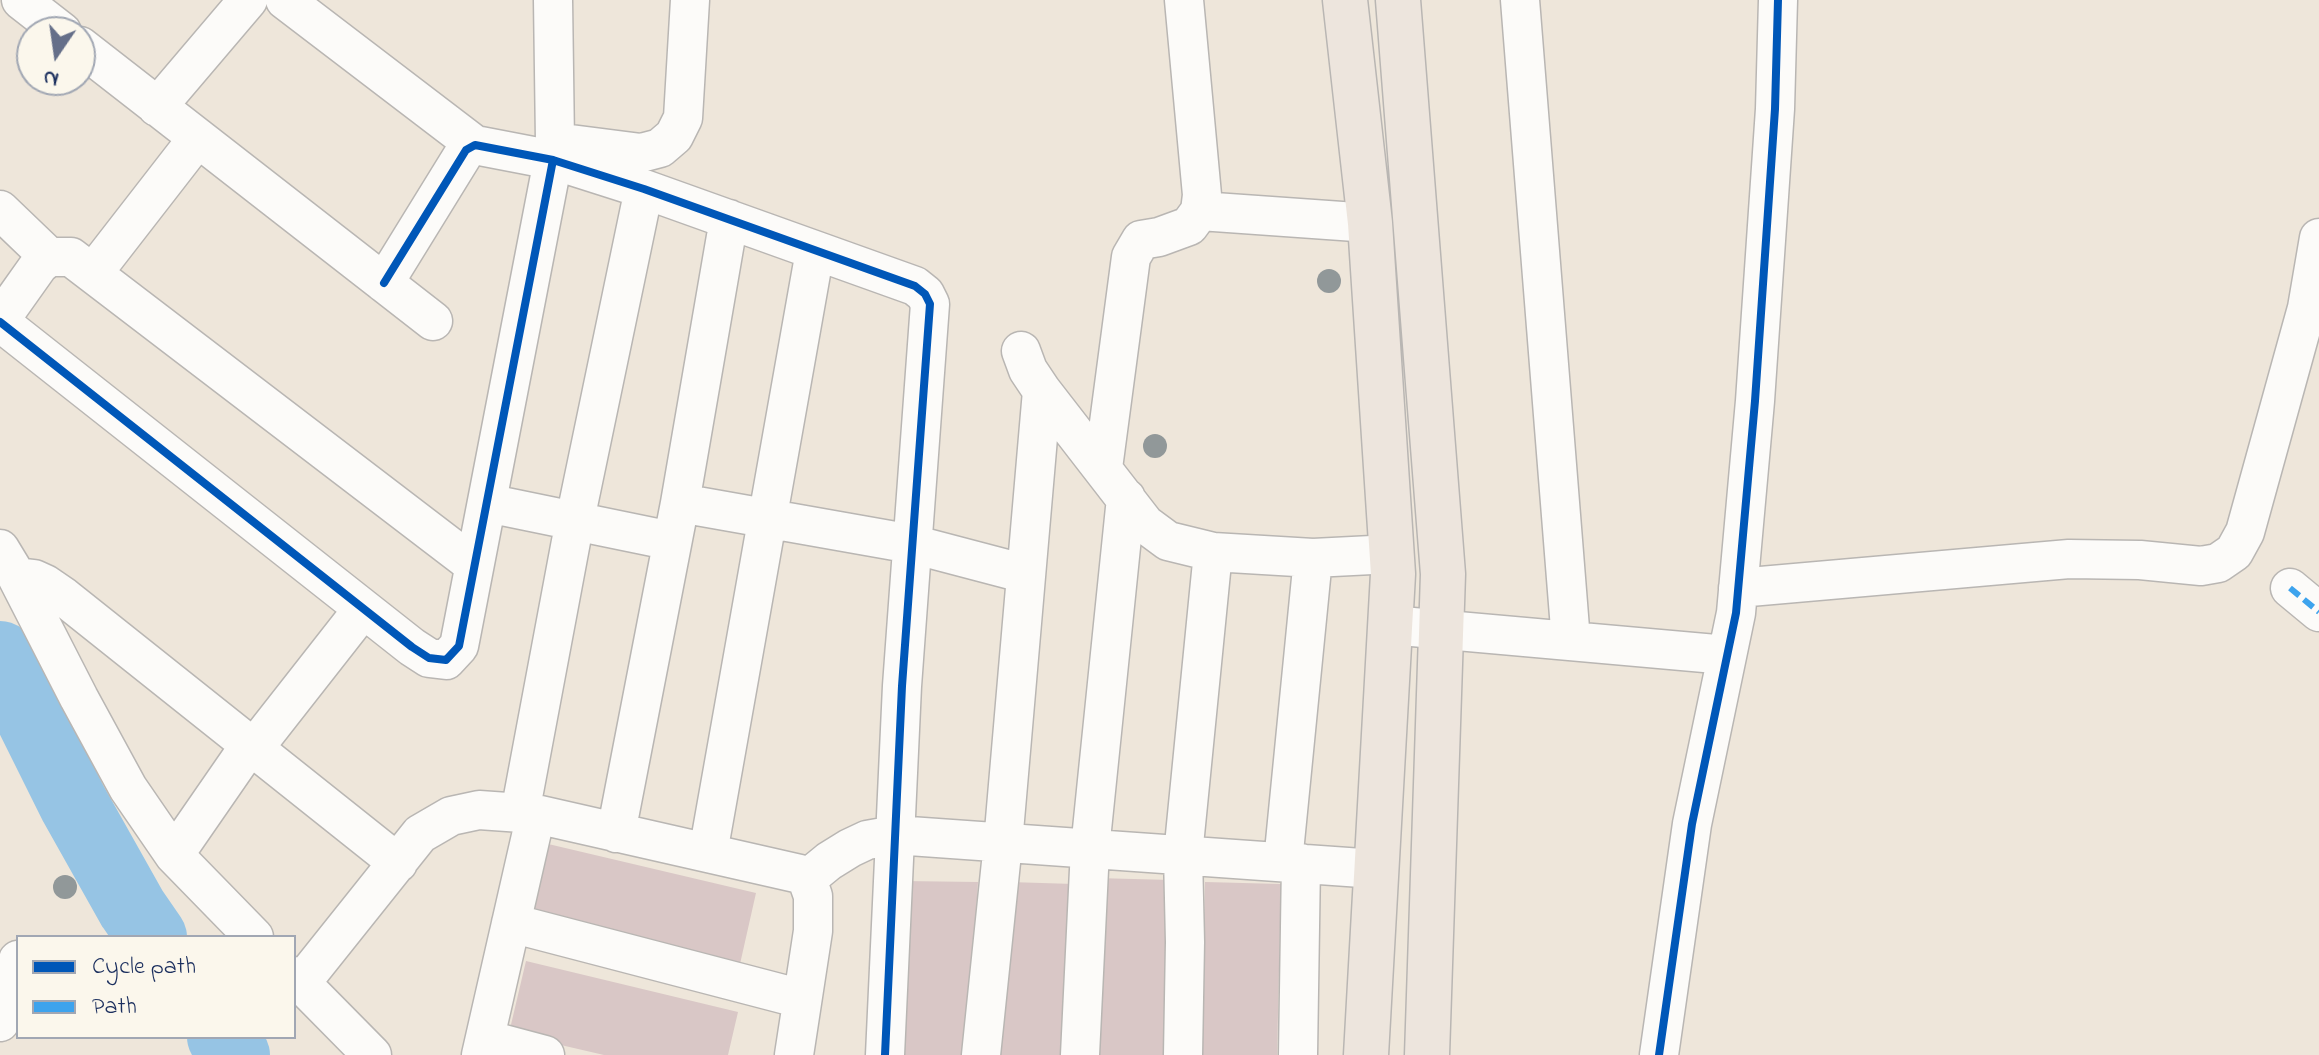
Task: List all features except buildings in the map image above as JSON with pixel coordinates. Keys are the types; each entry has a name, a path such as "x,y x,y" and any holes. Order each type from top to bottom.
{"main road":[{"path":"1345,0 1370,223 1392,554 1366,1055"},
{"path":"1398,0 1443,574 1427,1055"}],"street":[{"path":"21,0 42,16"},
{"path":"157,107 248,0"},
{"path":"285,0 475,145 641,153 660,148 674,136 683,118 690,0"},
{"path":"474,565 71,257 49,257 39,265 0,321 412,647 429,658 446,660 459,646 554,151 553,0"},
{"path":"1103,468 1131,257 1141,240 1189,226 1200,211 1202,195 1184,0"},
{"path":"1520,0 1571,641"},
{"path":"1659,1055 1692,824 1736,613 1755,401 1774,124 1778,0"},
{"path":"96,59 433,321"},
{"path":"93,273 197,139"},
{"path":"384,283 466,150 475,145"},
{"path":"554,151 644,189 915,286 925,294 930,304 902,686 885,1055"},
{"path":"545,1055 483,1047 511,923 575,520 644,189"},
{"path":"0,210 49,257"},
{"path":"1200,211 1370,223"},
{"path":"616,833 680,503 729,219"},
{"path":"1738,588 2069,559 2140,560 2201,566 2218,563 2234,552 2245,532 2307,308 2319,238"},
{"path":"708,853 815,251"},
{"path":"1021,351 1028,370 1042,391 1145,524 1168,541 1213,552 1313,558 1392,554"},
{"path":"981,1055 1003,843 1042,391"},
{"path":"1080,1055 1090,849 1126,498"},
{"path":"487,503 672,541"},
{"path":"680,503 912,544 1026,574"},
{"path":"1183,1055 1183,855 1213,552"},
{"path":"1298,1055 1292,863 1313,558"},
{"path":"9,563 64,597 398,863"},
{"path":"9,563 116,767 174,855 252,935"},
{"path":"2290,588 2319,612"},
{"path":"174,855 252,747 363,609"},
{"path":"1390,625 1727,655"},
{"path":"372,1055 298,980 420,834 451,816 479,810 528,814 800,874 807,879 813,896 813,931 794,1055"},
{"path":"807,879 850,848 867,840 895,835 1376,869"},
{"path":"511,923 802,999"},
{"path":"0,1022 16,967"}],"waterway":[{"path":"0,656 73,803 151,935"},
{"path":"223,1039 235,1055"}],"marked path":[{"path":"2290,588 2319,612"}],"cycle path":[{"path":"1659,1055 1692,824 1736,613 1755,401 1775,109 1778,0"},
{"path":"384,283 466,150 475,145 553,160 644,189 915,286 925,294 930,304 902,686 885,1055"},
{"path":"0,322 412,647 429,658 446,660 459,646 553,160"}]}
